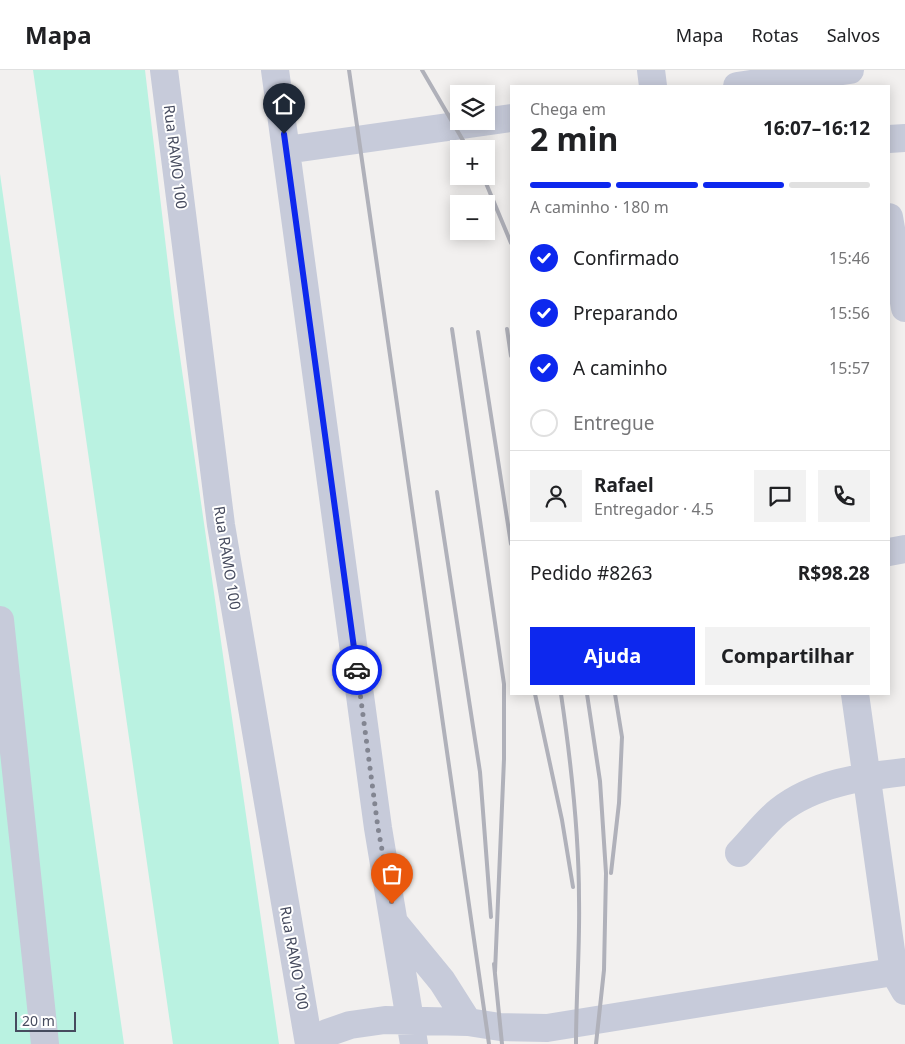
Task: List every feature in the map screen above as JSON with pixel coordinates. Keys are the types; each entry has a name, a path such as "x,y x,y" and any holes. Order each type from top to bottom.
{"street":[{"name":"Rua RAMO 100","path":"164,70 221,525 310,1044"},
{"path":"275,70 378,828 413,1033"},
{"path":"651,70 654,85"},
{"path":"752,85 850,70"},
{"path":"286,150 510,118"},
{"path":"890,139 905,138"},
{"path":"890,223 905,308"},
{"path":"890,552 905,549"},
{"path":"0,620 46,1044"},
{"path":"310,1044 327,1033 350,1026 385,1020 413,1033 468,1022 500,1027 547,1028 901,978 866,776 855,695"},
{"path":"739,853 778,812 810,791 866,776 905,772"},
{"path":"395,923 442,981 468,1022"},
{"path":"510,1044 547,1028"}],"green space":[{"path":"33,70 145,70 174,315 279,1044 173,1044"},
{"path":"0,174 124,1044 0,1044"}],"railway":[{"path":"349,70 489,1044"},
{"path":"422,70 463,140"},
{"path":"487,185 510,241"},
{"path":"452,329 504,684 504,759 495,972"},
{"path":"507,329 510,349"},
{"path":"478,332 510,538"},
{"path":"437,492 480,772 491,917"},
{"path":"535,695 562,820 573,887"},
{"path":"561,695 578,847 579,917 576,1044"},
{"path":"587,695 600,781 606,873 604,970 596,1044"},
{"path":"611,873 619,803 622,737 615,695"},
{"path":"494,964 502,1044"}],"way so far":[{"path":"357,670 378,828 392,904"}],"route":[{"path":"284,134 357,670"}]}
